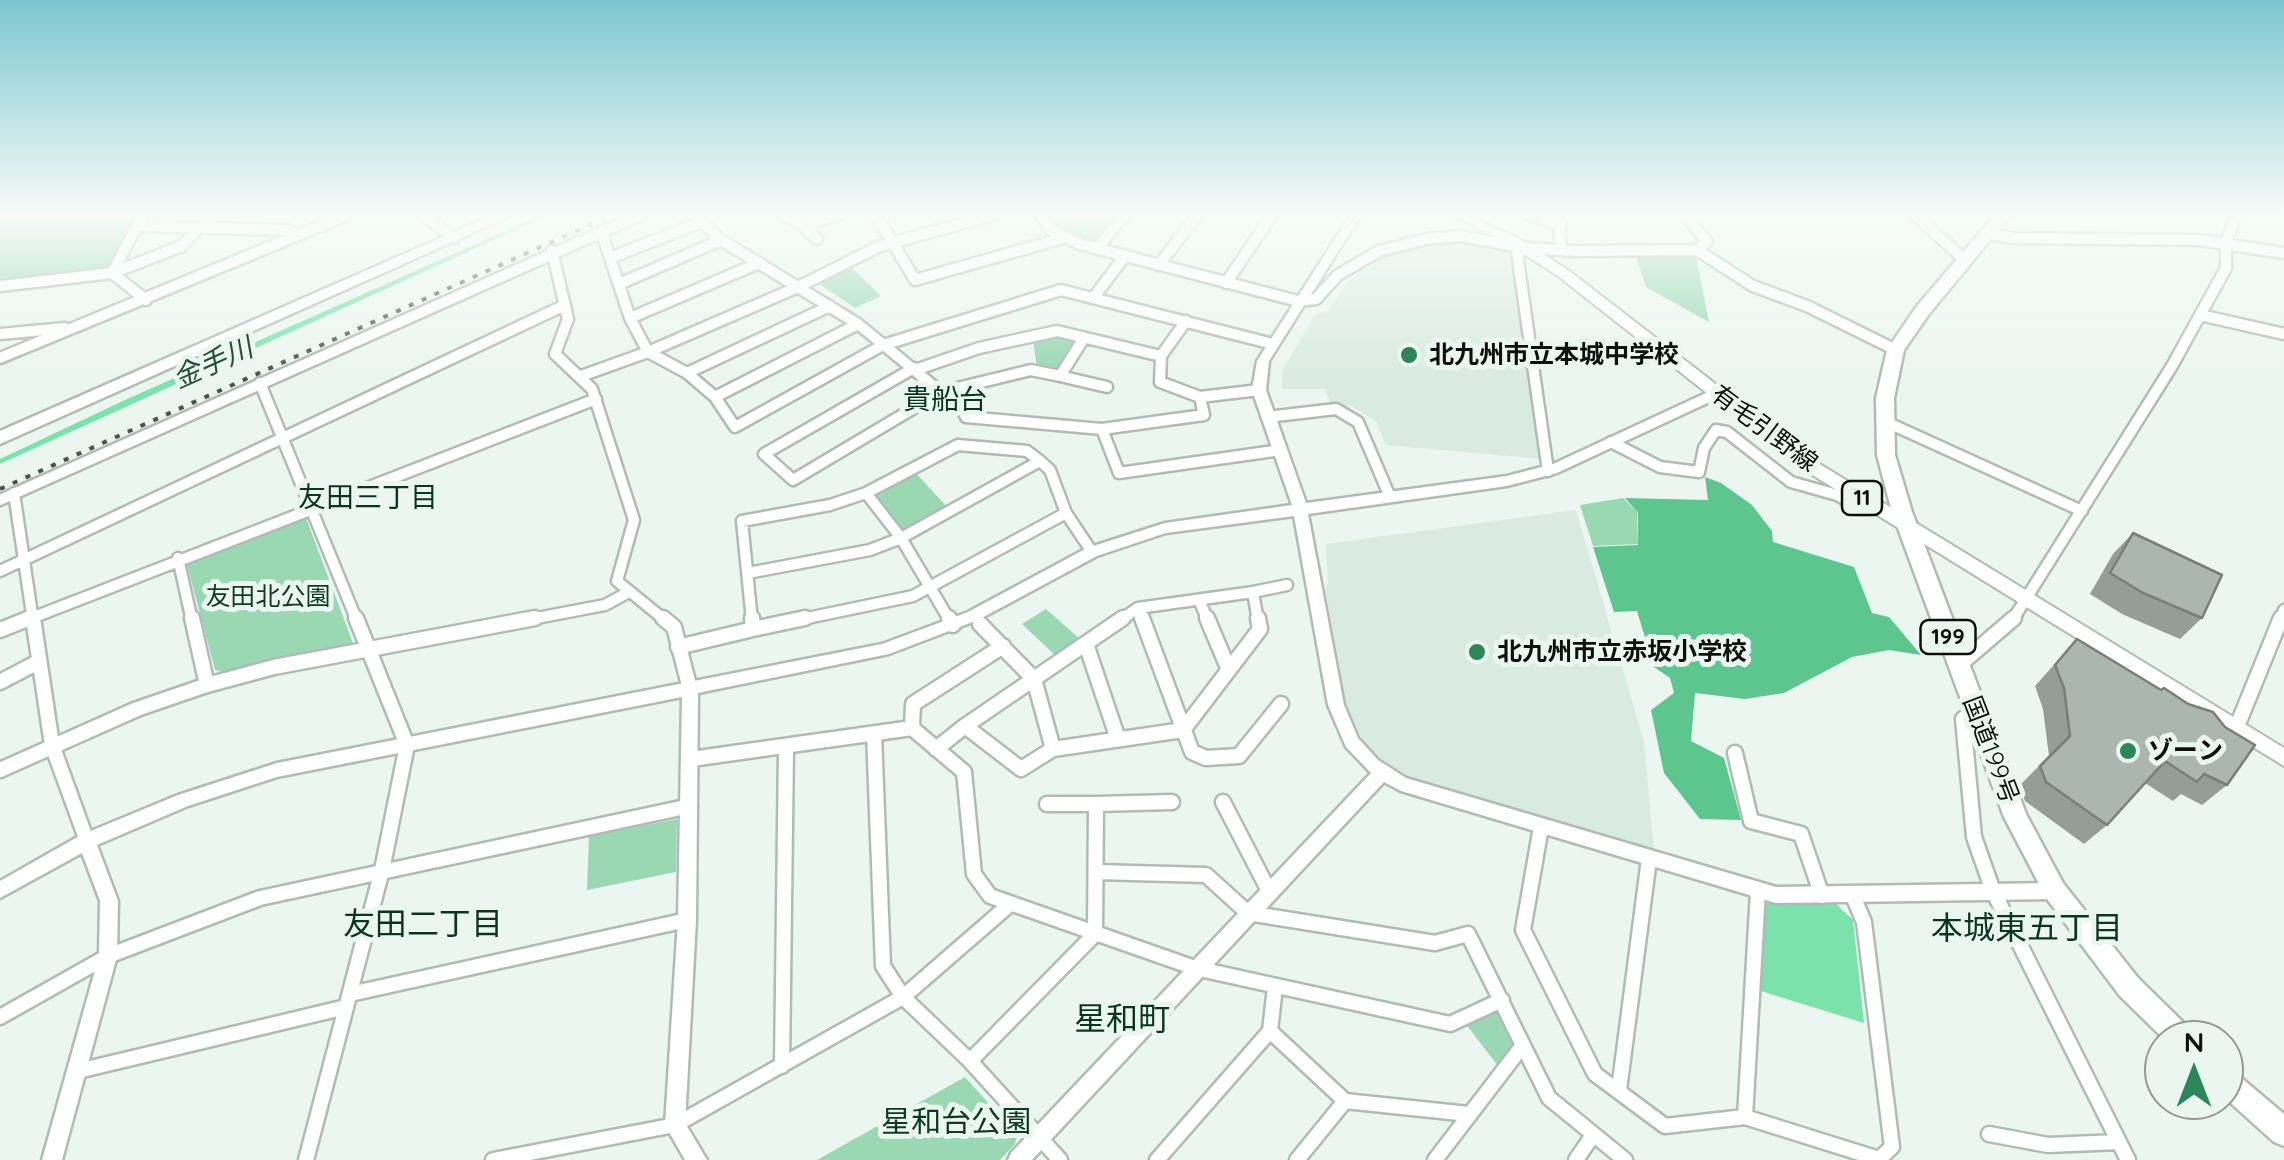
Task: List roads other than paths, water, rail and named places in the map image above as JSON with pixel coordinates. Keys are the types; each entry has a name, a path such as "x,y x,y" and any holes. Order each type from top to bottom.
{"highway":[{"path":"0,429 372,269"},
{"path":"0,438 376,269"},
{"name":"国道199号","path":"1958,269 1896,350 1884,421 1886,455 1905,520 2016,817 2055,891 2129,987 2162,1020"},
{"path":"2244,1099 2280,1132"}],"main road":[{"name":"有毛引野線","path":"1560,269 1721,391 1905,520 2284,746"},
{"name":"有毛引野線","path":"1721,391 1812,467 1877,508 1905,520"},
{"name":"有毛引野線","path":"2029,595 2284,758"}],"street":[{"path":"112,273 114,269"},
{"path":"0,286 122,269"},
{"path":"0,358 217,269"},
{"path":"0,513 15,499 512,269"},
{"path":"556,269 568,319 556,354 580,376 596,399 634,520 617,582 674,627 690,689 687,920 676,1125 696,1160"},
{"path":"614,269 630,318 648,352 686,373 715,397 735,427 882,345 1061,290 1274,344"},
{"path":"619,284 654,269"},
{"path":"630,318 744,269"},
{"path":"768,269 858,324 941,392"},
{"path":"580,376 648,352 835,269"},
{"path":"909,269 916,280 954,269"},
{"path":"1094,297 1115,269"},
{"path":"1174,269 1298,301 1316,299 1345,269"},
{"path":"1226,283 1235,269"},
{"path":"1319,269 1274,344 1259,374 1258,390 1300,508 1336,705 1352,742 1382,773 1401,784 1758,891 1822,896 2055,891"},
{"path":"1519,269 1548,471"},
{"path":"1728,269 1754,286 1807,306 1896,350"},
{"path":"1958,666 2013,620 2225,269"},
{"path":"112,273 146,300"},
{"path":"0,571 565,305"},
{"path":"686,373 830,306"},
{"path":"2200,315 2284,334"},
{"path":"1186,321 1161,356 1160,382 1200,396 1258,390"},
{"path":"715,397 858,324"},
{"path":"0,334 70,329"},
{"path":"1107,388 1031,370 941,392 793,480 764,454 915,369 980,348 1056,331 1161,356"},
{"path":"1060,376 1084,338"},
{"path":"260,383 406,744 382,870 306,1160"},
{"path":"954,390 966,417 1102,429 1204,415 1200,396"},
{"path":"0,890 87,841 184,800 277,770 882,650 953,625 1092,552 1165,528 1508,481 1548,471 1721,391"},
{"path":"0,630 30,615 596,399"},
{"path":"1267,417 1336,410 1358,422 1390,497"},
{"path":"1884,421 2082,511"},
{"path":"1102,429 1119,473 1281,450"},
{"path":"1611,442 1660,467 1699,472 1704,448 1716,430 1727,432 1791,482 1837,495 1862,510 1877,508"},
{"path":"753,628 742,521 830,505 866,493 958,444 1027,451 1040,461 1050,470 1066,514 1092,552"},
{"path":"748,573 870,550 901,538 1040,461"},
{"path":"866,493 901,538 953,625"},
{"path":"0,500 15,499"},
{"path":"15,499 52,745 110,901 108,956 52,1160"},
{"path":"678,646 913,596 1066,514"},
{"path":"178,558 207,685"},
{"path":"936,749 1138,608 1200,602 1287,585"},
{"path":"0,770 137,708 207,685 366,648 605,604 627,592"},
{"path":"965,726 1021,769 1054,749 1184,730 1260,629 1253,592"},
{"path":"1200,602 1229,670"},
{"path":"1138,608 1192,752 1206,758 1239,756 1280,704"},
{"path":"2240,719 2284,610"},
{"path":"980,624 1034,679 1054,749"},
{"path":"1086,644 1118,739"},
{"path":"912,728 913,704 1003,646"},
{"path":"0,682 38,662"},
{"path":"1975,710 1963,719 1974,838 1992,890 2128,1160"},
{"path":"692,759 912,728"},
{"path":"912,728 964,772 974,874 990,896 1009,905 1195,968 1450,1024 1502,1000"},
{"path":"874,734 883,966 903,997 970,1061 1060,1160"},
{"path":"782,1066 786,748"},
{"path":"1735,753 1751,821 1801,834 1822,896"},
{"path":"1018,1160 1382,773"},
{"path":"1047,804 1172,802"},
{"path":"1223,802 1269,890"},
{"path":"970,1061 1096,934 1096,804"},
{"path":"0,1017 108,956 260,898 690,806"},
{"path":"1541,826 1523,930 1594,1074 1664,1126 1745,1117 1880,1160 1892,1146 1864,922 1853,896"},
{"path":"1619,1090 1649,859"},
{"path":"1098,872 1206,876 1248,912 1435,943 1468,934 1548,1098 1625,1160"},
{"path":"1745,1117 1758,891"},
{"path":"493,1160 529,1157 676,1125 903,997 1009,905"},
{"path":"78,1072 348,1000 687,920"},
{"path":"1157,1160 1270,1031 1275,986"},
{"path":"1270,1031 1345,1101 1469,1114"},
{"path":"1435,1160 1524,1045"},
{"path":"1297,1160 1345,1101"},
{"path":"1988,1134 2048,1145 2119,1142"},
{"path":"1576,1160 1594,1135"}],"water":[{"name":"金手川","path":"419,269 430,269 0,464 0,459"},
{"path":"1766,900 1836,904 1853,920 1864,1023 1761,991"}],"railway":[{"path":"0,489 491,269"}],"place":[{"name":"北九州市立本城中学校","path":"1409,355"},
{"name":"北九州市立赤坂小学校","path":"1477,652"},
{"name":"ゾーン","path":"2128,751"}],"district":[{"name":"貴船台","path":"945,401"},
{"name":"友田三丁目","path":"368,499"},
{"name":"友田二丁目","path":"423,925"},
{"name":"本城東五丁目","path":"2027,929"},
{"name":"星和町","path":"1122,1020"}],"park label":[{"name":"友田北公園","path":"268,597"},
{"name":"星和台公園","path":"956,1123"}]}
